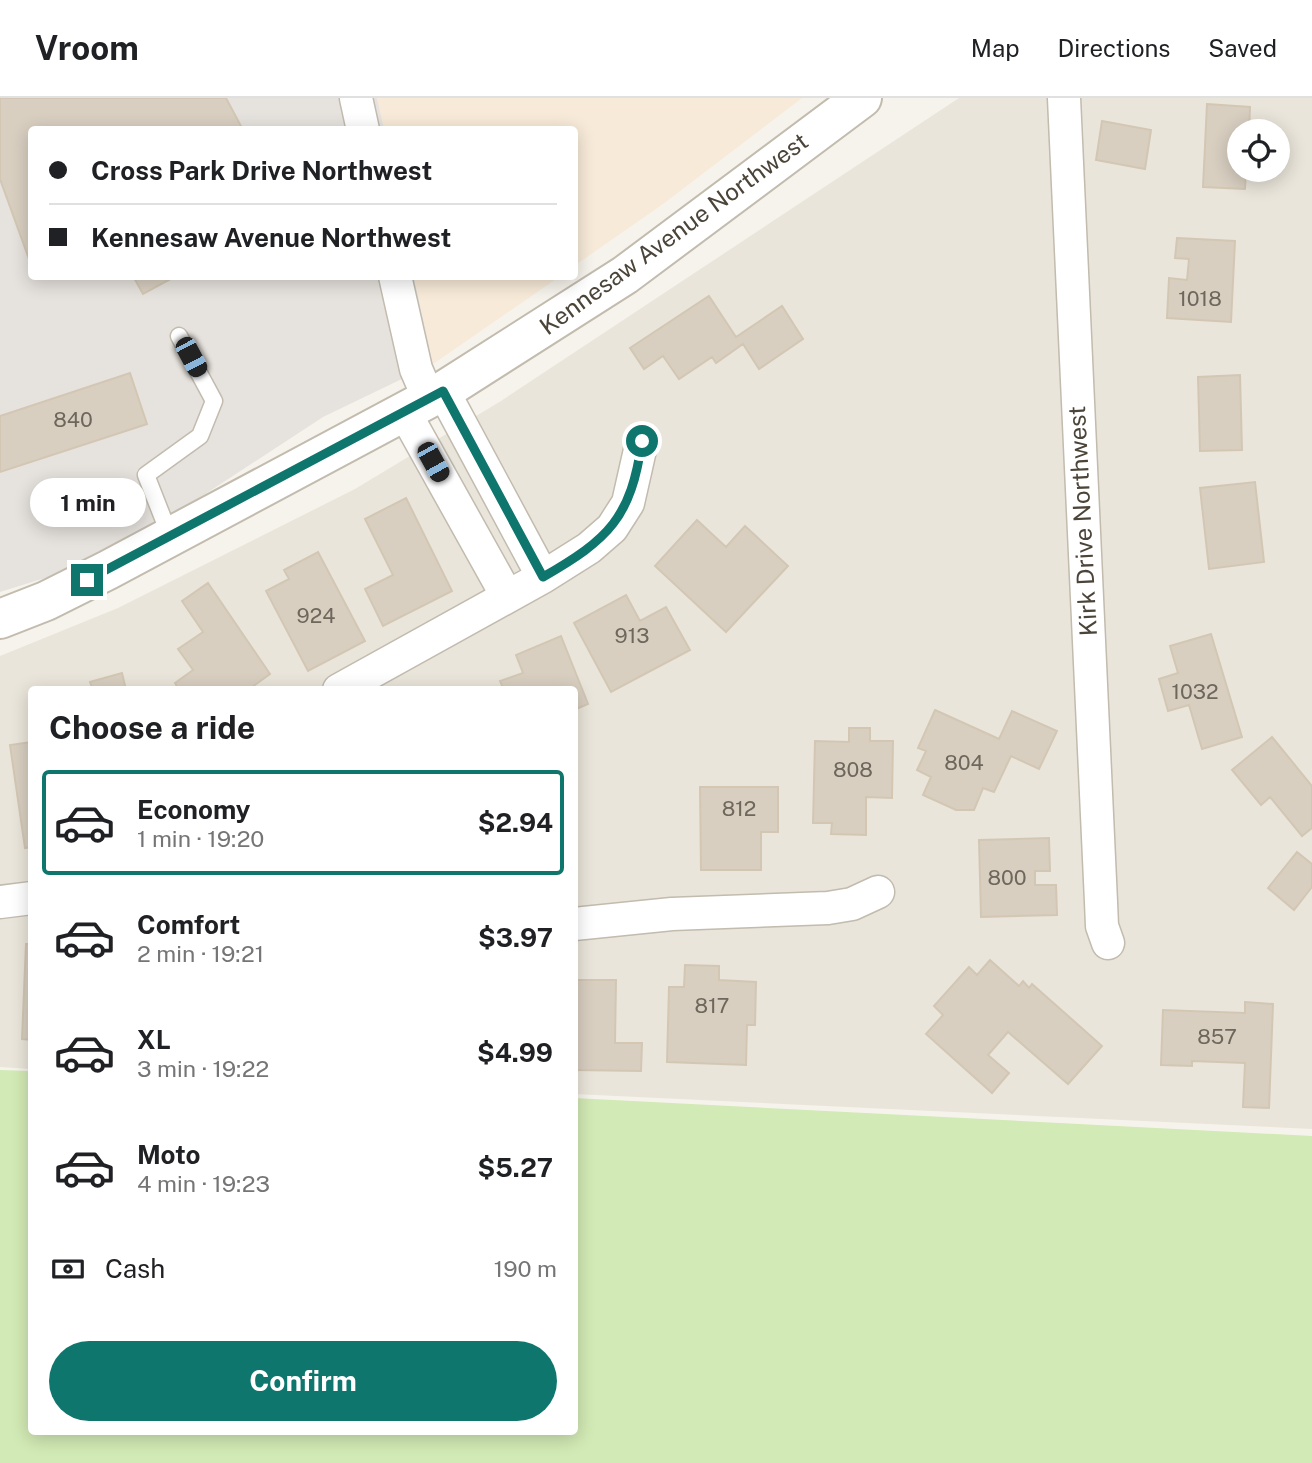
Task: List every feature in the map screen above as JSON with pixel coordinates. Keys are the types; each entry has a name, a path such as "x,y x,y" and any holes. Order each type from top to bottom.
{"street":[{"path":"356,98 362,126"},
{"name":"Kennesaw Avenue Northwest","path":"0,619 46,601 426,401 625,275 862,98"},
{"name":"Kirk Drive Northwest","path":"1064,98 1102,926 1108,943"},
{"path":"397,280 416,369 426,401 507,596"},
{"path":"426,401 543,577"},
{"path":"346,686 569,562 611,528 628,503 642,441"},
{"path":"578,924 672,914 828,908 852,904 878,892"},
{"path":"0,902 28,898"}],"lane":[{"path":"170,537 146,475 200,436 214,401 179,336"}],"shaded area":[{"path":"0,98 377,98 383,126 28,126 28,280 415,280 433,364 323,417 106,559 0,592"},
{"path":"377,98 802,98 663,204 578,263 578,126 383,126"},
{"path":"959,98 1312,98 1312,1129 578,1094 578,686 28,686 28,1069 0,1067 0,656 118,608 355,489 501,401"},
{"path":"415,280 555,280 433,364"}],"green space":[{"path":"0,1070 28,1071 28,1435 578,1435 578,1098 1312,1136 1312,1463 0,1463"}],"building":[{"path":"0,98 226,98 241,126 28,126 28,256 0,179"},
{"path":"1207,104 1250,107 1250,119 1227,119 1227,182 1245,182 1245,189 1203,187"},
{"path":"1102,121 1151,130 1145,169 1096,160"},
{"path":"1177,238 1235,241 1231,322 1167,318 1169,278 1187,280 1189,259 1175,258"},
{"path":"135,280 169,280 143,294"},
{"path":"709,296 736,337 782,306 803,339 759,369 743,344 716,363 712,357 679,379 663,356 644,369 630,348"},
{"path":"130,373 147,424 0,472 0,416"},
{"path":"1240,375 1242,450 1200,451 1198,377"},
{"path":"1255,482 1264,562 1209,569 1200,488"},
{"path":"406,498 452,591 383,626 365,589 393,575 365,519"},
{"path":"697,520 726,547 745,526 788,566 726,632 655,566"},
{"path":"318,552 365,641 308,671 266,591 289,579 284,570"},
{"path":"208,583 270,674 254,686 177,686 175,683 193,670 178,649 203,632 182,601"},
{"path":"626,595 640,621 666,607 690,650 611,692 574,623"},
{"path":"1211,634 1242,737 1202,749 1189,705 1168,711 1159,679 1178,673 1170,646"},
{"path":"561,636 588,704 578,708 578,686 502,686 500,681 523,673 516,655"},
{"path":"122,673 125,686 92,686 90,682"},
{"path":"935,710 999,739 1012,711 1057,731 1039,769 1011,756 994,792 983,788 974,810 956,810 923,795 931,777 917,770 926,751 918,748"},
{"path":"849,728 870,728 870,741 893,741 892,798 866,797 866,835 831,834 832,823 813,823 815,741 849,742"},
{"path":"1272,737 1312,786 1312,828 1302,836 1270,797 1261,805 1232,770"},
{"path":"28,743 28,848 25,848 10,745"},
{"path":"700,787 778,787 778,832 761,832 761,870 701,870"},
{"path":"1049,838 1050,871 1035,871 1035,885 1056,885 1057,915 981,917 979,840"},
{"path":"1297,852 1312,864 1312,887 1294,910 1268,888"},
{"path":"26,944 28,944 28,1040 22,1039"},
{"path":"990,960 1019,986 1023,981 1029,988 1032,984 1102,1046 1068,1084 1008,1032 988,1055 1009,1073 992,1093 926,1034 943,1015 934,1006 969,967 977,975"},
{"path":"685,965 719,966 719,980 756,982 755,1025 747,1025 746,1065 667,1062 669,987 684,987"},
{"path":"578,980 616,980 615,1043 642,1043 641,1071 578,1070"},
{"path":"1245,1002 1273,1004 1269,1108 1243,1107 1245,1063 1192,1061 1192,1066 1161,1065 1163,1010 1245,1013"}],"route":[{"path":"87,580 443,391 543,577 589,548 611,528 628,503 642,441"}]}
